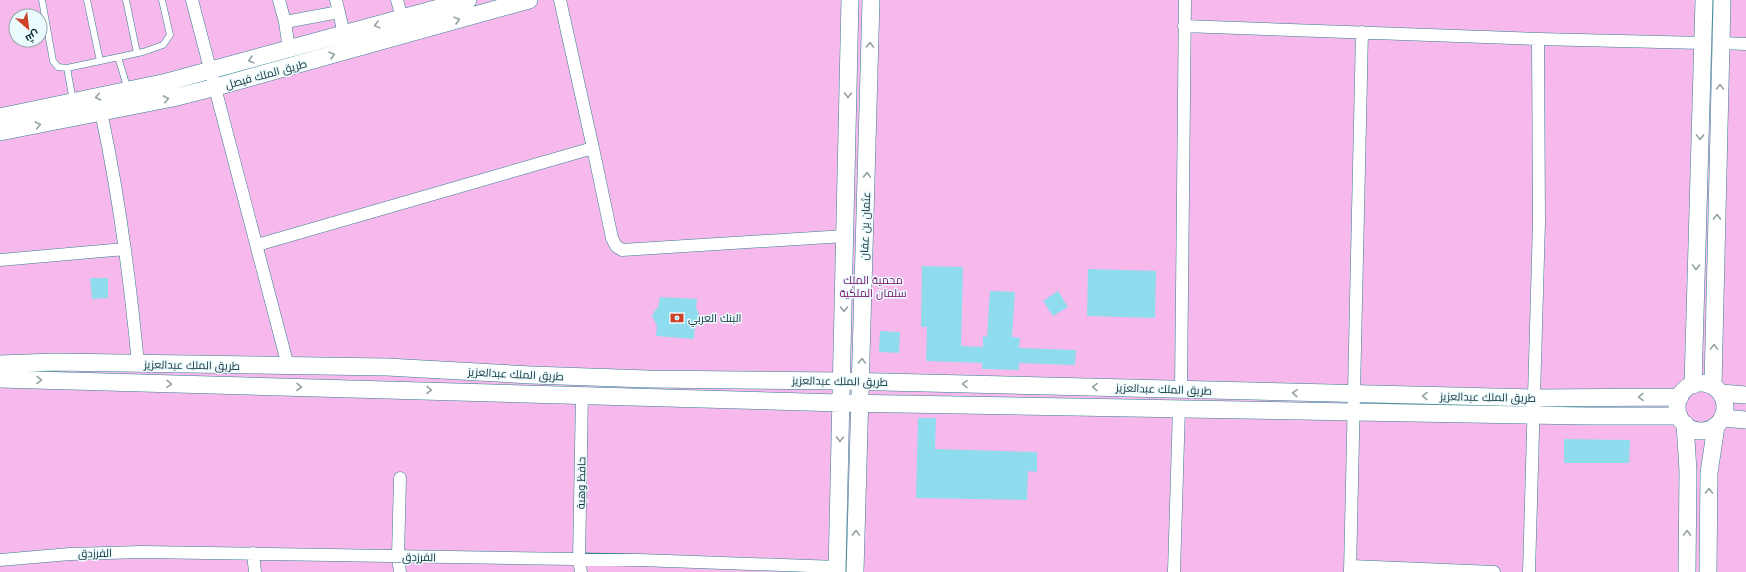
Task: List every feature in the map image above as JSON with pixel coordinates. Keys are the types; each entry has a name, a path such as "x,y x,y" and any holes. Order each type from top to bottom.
{"street":[{"path":"192,0 288,366"},
{"path":"279,0 285,22 289,49"},
{"path":"336,0 344,34"},
{"path":"397,0 402,18"},
{"name":"طريق الملك فيصل","path":"0,117 167,82 468,0"},
{"name":"طريق الملك فيصل","path":"0,132 173,98 529,0"},
{"path":"560,0 612,238 616,246 622,250 845,236"},
{"name":"عثمان بن عفان","path":"838,570 850,0"},
{"name":"عثمان بن عفان","path":"855,572 871,0"},
{"path":"1181,389 1185,0"},
{"path":"1692,385 1704,0"},
{"path":"1708,572 1709,473 1719,422 1725,412 1725,402 1717,390 1722,0"},
{"path":"285,22 339,12"},
{"path":"1184,26 1538,39 1702,43"},
{"path":"1362,32 1350,569 1494,572"},
{"path":"1529,572 1539,222 1538,39"},
{"path":"1721,43 1746,44"},
{"path":"101,112 113,170 125,249 138,364"},
{"path":"257,246 593,148"},
{"path":"0,260 125,249"},
{"name":"طريق الملك عبدالعزيز","path":"0,364 54,362 387,367 531,375 648,379 861,381 1181,389 1354,403"},
{"name":"طريق الملك عبدالعزيز","path":"0,379 582,394 841,403 1178,408 1354,403 1533,407 1682,420"},
{"path":"1687,572 1688,472 1682,420 1678,406 1680,397 1686,389 1692,385 1704,383 1717,390 1746,395"},
{"name":"حافظ وهبة","path":"581,572 579,560 582,394"},
{"name":"طريق الملك عبدالعزيز","path":"1533,407 1680,397"},
{"path":"1174,572 1178,408"},
{"path":"1682,420 1693,429 1701,431 1709,430 1719,422 1746,420"},
{"path":"400,478 398,557 400,572"},
{"name":"الفرزدق","path":"0,560 70,554 142,552 253,553 398,557 640,560 838,570"},
{"path":"253,553 255,572"}],"lane":[{"path":"42,0 53,61 58,67 67,68 137,53 163,45 170,35 162,0"},
{"path":"88,0 100,61"},
{"path":"126,0 137,53"},
{"path":"118,57 128,90"},
{"path":"67,68 73,102"}],"green space":[{"name":"محمية الملك سلمان الملكية","path":"0,0 1746,0 1746,572 0,572"}],"building":[{"path":"922,266 963,267 961,346 983,347 983,336 987,337 990,291 1015,292 1012,337 1020,338 1019,348 1076,350 1075,365 1019,363 1019,370 982,369 982,363 926,361 927,327 921,327"},
{"path":"1088,269 1156,271 1155,318 1087,316"},
{"path":"90,278 108,278 108,298 92,299"},
{"path":"1058,291 1068,307 1053,316 1043,301"},
{"name":"البنك العربي","path":"660,297 697,299 696,308 701,318 700,322 695,328 694,339 656,336 657,326 652,316 658,308"},
{"path":"880,331 900,332 899,353 879,352"},
{"path":"918,418 936,418 935,449 1037,452 1037,472 1028,471 1027,500 916,498"},
{"path":"1564,439 1630,440 1629,463 1564,463"}],"place":[{"name":"البنك العربي","path":"677,318"}]}
